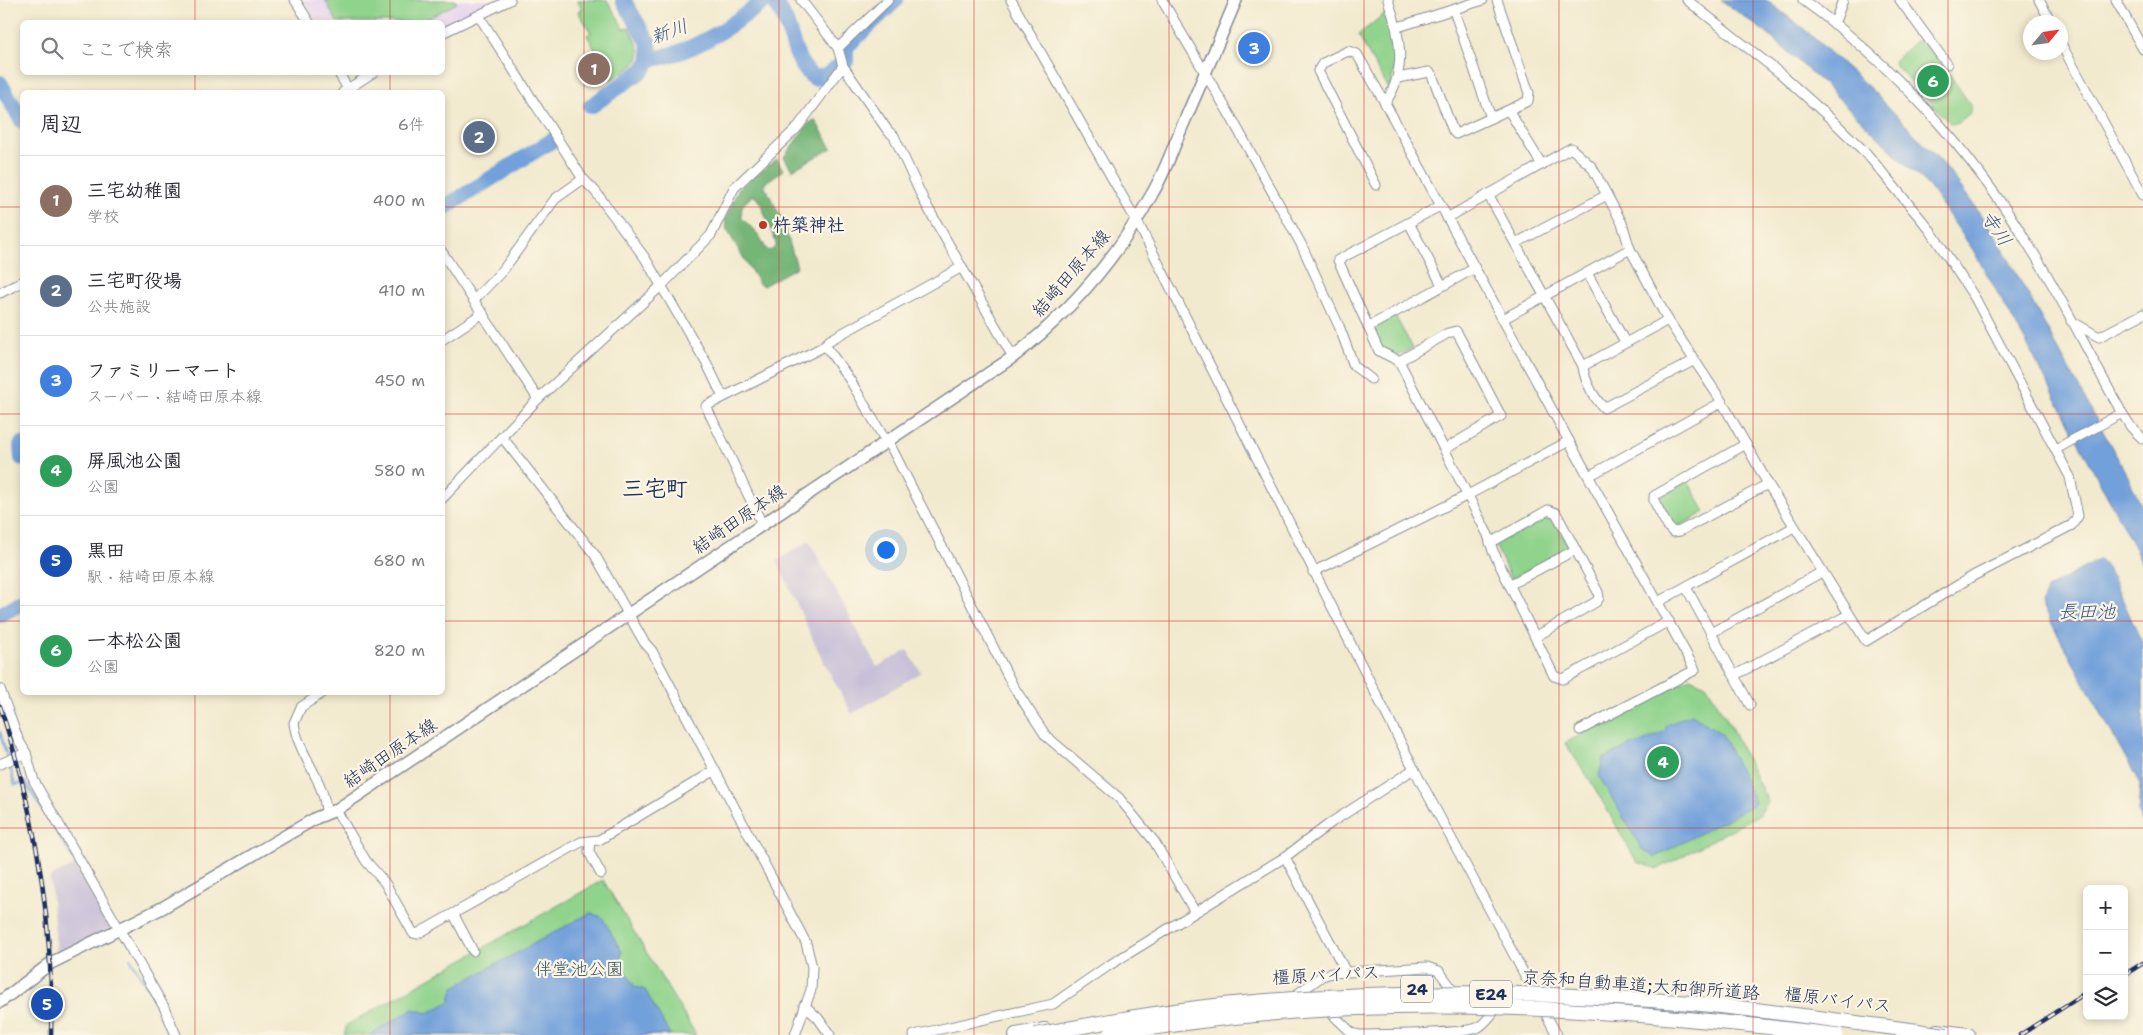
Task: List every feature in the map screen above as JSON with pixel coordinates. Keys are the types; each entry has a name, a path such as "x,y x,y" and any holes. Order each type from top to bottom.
{"highway":[{"name":"橿原バイパス","path":"1016,1035 1138,1013 1296,995 1408,989 1535,991 1693,1001 1968,1035"},
{"name":"京奈和自動車道;大和御所道路","path":"1035,1035 1139,1016 1242,1003 1313,997 1397,994 1522,994 1692,1004 1947,1035"},
{"name":"京奈和自動車道;大和御所道路","path":"1110,1035 1244,1017 1314,1010 1416,1006 1534,1007 1691,1017 1836,1035"},
{"name":"24","path":"1131,1035 1270,1017 1331,1013 1496,1009 1545,1010 1690,1020 1809,1035"}],"main road":[{"name":"結崎田原本線","path":"0,1002 51,963 118,928 162,908 331,812 629,615 1013,357 1062,316 1106,264 1136,222 1153,192 1236,0"}],"street":[{"path":"295,0 307,20"},
{"path":"445,32 510,0"},
{"path":"801,0 838,48 843,66 888,131 894,136 924,201 1013,357"},
{"path":"838,48 888,0"},
{"path":"1011,0 1136,222 1414,769 1557,1035"},
{"path":"1162,0 1206,73 1301,244 1339,326 1354,366 1371,379"},
{"path":"1385,103 1398,78 1400,54 1398,27 1388,0"},
{"path":"1398,27 1454,11 1483,0"},
{"path":"1398,78 1429,72 1432,75 1453,131 1456,134 1528,101 1529,93 1498,0"},
{"path":"1447,218 1572,148 1592,167 1622,223 1630,248 1668,320 1693,361 1722,402 1768,484 1848,615 1866,641 1973,576 2072,525 2078,516 2070,477 2059,448 1975,298 1930,230 1867,154 1832,120 1780,74 1687,0"},
{"path":"1803,0 1882,66 1930,115 1960,150 2028,243 2120,415 2143,439"},
{"path":"1834,24 1843,0"},
{"path":"1900,0 1947,64"},
{"path":"2039,0 2046,15"},
{"path":"2116,0 2143,50"},
{"path":"1454,11 1491,118"},
{"path":"478,16 583,179 595,190 645,258 707,364 723,397"},
{"path":"1376,185 1318,72 1323,63 1348,51 1357,54 1385,103 1695,670 1580,730"},
{"path":"2068,57 2143,195"},
{"path":"445,495 538,399 661,286 711,235 734,188 797,128 843,66"},
{"path":"339,75 347,90"},
{"path":"348,90 370,75"},
{"path":"1509,111 1542,165"},
{"path":"474,300 503,270 555,199 583,179"},
{"path":"1488,194 1582,366 1583,374 1604,408 1693,361"},
{"path":"1516,243 1607,195"},
{"path":"1440,206 1338,260 1379,351 1399,361 1445,449 1554,676 1563,679 1669,621"},
{"path":"1409,223 1442,285"},
{"path":"1503,319 1630,248"},
{"path":"445,256 538,399"},
{"path":"760,526 760,520 706,406 825,345 962,267"},
{"path":"1368,326 1475,268"},
{"path":"1587,273 1625,342"},
{"path":"0,293 20,283"},
{"path":"445,338 482,313"},
{"path":"2071,321 2099,337 2143,314"},
{"path":"1582,366 1668,320"},
{"path":"1399,361 1456,331 1499,410 1501,416 1497,420 1445,449"},
{"path":"825,345 850,380 914,487 1013,686 1046,736 1118,798 1154,841 1195,912"},
{"path":"1588,476 1722,402"},
{"path":"2059,448 2120,415"},
{"path":"502,437 595,555 652,651 806,943 812,967 811,990 804,1005 795,1035"},
{"path":"1313,572 1468,495 1569,441"},
{"path":"1746,444 1654,496 1654,501 1664,521 1674,532 1680,531 1768,484"},
{"path":"1490,543 1548,510 1556,513 1598,592 1599,598 1596,602 1535,637"},
{"path":"1658,602 1794,527"},
{"path":"1509,585 1574,550"},
{"path":"1711,633 1822,572"},
{"path":"1686,587 1750,705"},
{"path":"1734,675 1848,615"},
{"path":"0,689 18,738 26,753 34,781 164,1007 176,1035"},
{"path":"319,695 301,707 294,723 305,757 323,791 331,812 366,861 385,883 413,933 417,934 454,915 580,842 599,840 714,771"},
{"path":"0,764 26,753"},
{"path":"914,1035 1053,1004 1108,966 1285,856 1332,822 1414,769"},
{"path":"590,841 589,852 601,874"},
{"path":"1285,856 1346,972"},
{"path":"454,915 474,951"},
{"path":"1296,995 1322,976 1346,972 1427,967 1439,971 1453,990"},
{"path":"804,1005 818,1018 830,1035"},
{"path":"1331,1013 1352,1033 1384,1034 1454,1032 1474,1029 1480,1027 1496,1009"}],"shaded area":[{"path":"303,0 492,0 445,25 445,20 315,20"},
{"path":"809,541 877,667 907,650 921,672 852,714 821,657 777,561"},
{"path":"75,865 110,928 57,956 50,877"}],"green space":[{"path":"325,0 455,0 457,3 425,20 336,20"},
{"path":"577,0 607,0 624,29 629,27 635,38 639,54 638,59 629,69 611,80 587,35 591,33 578,11 582,9"},
{"path":"1388,11 1394,32 1396,50 1389,90 1358,35"},
{"path":"1918,28 1971,106 1971,112 1958,123 1951,124 1895,65 1894,61 1919,38"},
{"path":"815,120 832,148 792,170 784,157 808,124"},
{"path":"777,159 783,170 765,183 765,187 782,219 797,267 763,286 759,284 727,230 725,220 739,188","holes":["753,195 760,202 776,243 776,247 770,251 766,249 759,235 741,217 742,206"]},
{"path":"1395,316 1413,348 1398,356 1382,348 1374,334 1379,325"},
{"path":"1688,481 1705,512 1678,527 1671,526 1657,500 1660,496"},
{"path":"1547,516 1553,518 1568,546 1566,551 1511,579 1496,547 1497,543"},
{"path":"1690,678 1706,685 1728,721 1768,802 1759,815 1658,869 1637,862 1590,780 1565,743"},
{"name":"伴堂池公園","path":"603,880 696,1035 344,1035 347,1025"}],"water":[{"path":"1721,0 1766,0 1804,29 1874,92 1947,168 1996,236 2128,477 2143,509 2143,564 2027,344 1973,250 1930,188 1823,83 1764,31"},
{"name":"長田池","path":"2100,559 2109,570 2143,645 2143,828 2138,813 2140,784 2041,604 2046,589"},
{"path":"1691,714 1722,734 1755,802 1752,806 1655,857 1643,851 1599,776 1603,759 1630,745 1639,744 1665,731 1667,725"},
{"name":"伴堂池公園","path":"590,913 602,917 622,952 620,961 635,987 645,990 670,1035 370,1035 413,1009 428,1013 449,1002 454,987"}],"waterway":[{"path":"623,0 649,43 650,59"},
{"name":"新川","path":"650,59 666,56 697,45 726,28 766,0"},
{"name":"新川","path":"772,0 784,19 799,60 814,78 826,76 846,61 846,47 896,0"},
{"name":"新川","path":"591,106 643,70 650,59"},
{"path":"0,83 20,118"},
{"name":"新川","path":"445,207 553,140"},
{"name":"新川","path":"0,615 20,603"},
{"path":"0,732 7,757"},
{"path":"9,764 15,785 25,782 74,860"},
{"path":"91,888 108,923"},
{"path":"130,958 150,991"}],"railway":[{"path":"0,706 23,786 40,868 49,951 51,1035"},
{"path":"2128,972 2143,963"},
{"path":"2020,1035 2083,995"}],"place":[{"name":"ファミリーマート","path":"1254,48"},
{"name":"三宅幼稚園","path":"594,69"},
{"name":"一本松公園","path":"1933,81"},
{"name":"三宅町役場","path":"479,137"},
{"name":"杵築神社","path":"763,225"},
{"name":"屏風池公園","path":"1663,762"},
{"name":"黒田","path":"47,1004"}],"district":[{"name":"三宅町","path":"655,488"}],"water label":[{"name":"寺川","path":"1997,228"}]}
